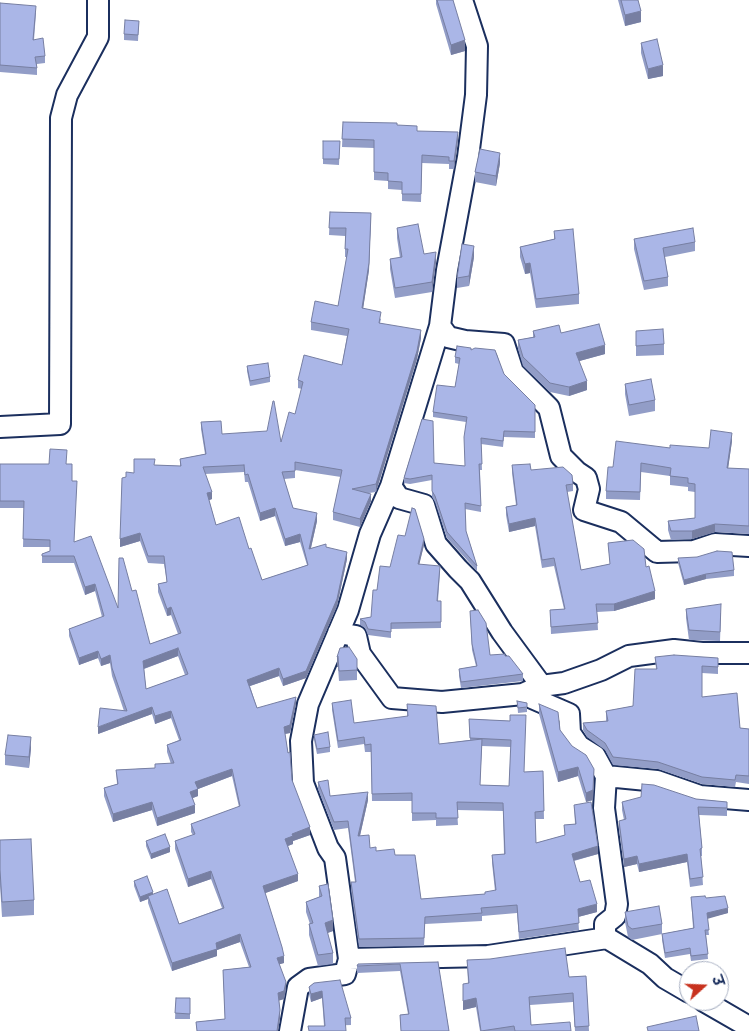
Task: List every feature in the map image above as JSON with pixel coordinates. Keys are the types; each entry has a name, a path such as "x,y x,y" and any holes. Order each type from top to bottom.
{"street":[{"path":"0,427 60,424 60,118 67,95 98,37 98,0"},
{"path":"290,1031 298,987 309,979 345,974 350,960 336,858 328,848 303,783 301,741 308,704 348,610 370,534 391,486 440,326 446,270 468,157 476,95 478,46 462,0"},
{"path":"440,326 448,337 465,341 504,344 513,372 549,408 561,456 586,478 589,489 584,510 622,522 656,552 694,551 715,544 749,546"},
{"path":"391,486 399,498 424,505 436,544 474,585 502,632 532,690 569,714 570,734 579,746 595,756 606,776 604,808 617,904 615,916 605,924 606,938"},
{"path":"338,633 356,636 360,654 392,698 442,702 532,690 564,683 601,670 629,656 674,650 702,653 749,653"},
{"path":"606,776 656,782 700,796 749,800"},
{"path":"350,960 488,956 606,938 650,964 665,978 679,986"},
{"path":"721,1011 749,1027"}],"building":[{"path":"437,0 453,0 465,40 451,45"},
{"path":"621,0 638,0 641,11 625,15"},
{"path":"0,3 36,6 33,40 43,38 45,56 35,57 37,68 0,65"},
{"path":"125,20 139,21 138,35 124,34"},
{"path":"657,39 663,65 648,69 641,43"},
{"path":"343,122 397,123 397,125 417,126 417,131 458,132 454,161 449,161 449,157 422,155 421,194 402,194 402,182 388,181 388,173 374,172 374,140 342,139"},
{"path":"323,141 340,141 339,159 323,159"},
{"path":"480,149 500,153 496,176 475,172"},
{"path":"330,212 371,213 369,263 362,308 381,312 379,323 421,330 417,351 376,484 352,489 371,494 360,519 333,512 342,470 295,462 295,471 282,472 293,508 317,513 309,549 326,544 326,547 347,552 337,599 306,671 283,679 279,668 247,680 257,708 296,697 290,725 284,727 288,753 290,752 292,780 310,827 285,839 298,874 263,886 284,956 277,958 286,982 284,991 278,993 280,1010 277,1031 197,1031 196,1022 225,1019 223,970 251,967 240,934 216,943 217,949 172,963 148,896 167,889 179,924 224,908 211,871 188,879 175,841 195,834 191,824 240,806 232,769 195,782 198,789 190,792 195,805 157,818 152,802 113,814 104,788 118,784 116,770 155,768 155,764 174,763 167,745 181,740 171,711 155,716 152,707 98,727 100,708 127,711 112,668 110,655 101,659 98,651 79,658 69,629 104,616 95,584 85,587 74,556 42,556 42,554 50,551 50,540 23,539 24,501 0,501 0,464 49,464 50,449 67,450 66,464 72,464 72,481 77,481 74,542 91,536 118,608 119,558 123,558 132,591 136,590 150,644 181,633 171,607 167,609 158,584 167,582 164,556 148,556 140,533 120,539 122,478 126,477 126,472 134,473 134,459 155,459 154,465 181,466 180,459 206,454 201,422 221,421 222,434 267,431 273,401 281,442 289,412 295,414 303,382 298,380 304,355 342,365 349,329 311,322 315,301 338,306 348,249 345,249 346,228 329,228","holes":["244,465 245,475 248,474 260,513 275,508 285,539 300,534 308,565 262,580 251,548 249,549 239,517 216,525 207,493 212,492 203,467","178,648 188,674 146,689 143,661"]},
{"path":"418,224 424,254 436,252 432,282 395,288 390,259 402,257 397,228"},
{"path":"693,228 695,242 663,248 668,277 644,281 634,239"},
{"path":"573,229 579,294 536,299 530,263 525,264 520,247 555,239 554,231"},
{"path":"462,244 474,246 469,276 457,278"},
{"path":"599,324 605,345 576,353 587,381 569,387 550,383 523,357 518,340 535,337 533,331 559,325 561,333"},
{"path":"663,329 664,344 636,346 636,331"},
{"path":"457,346 471,348 471,350 475,348 495,350 504,374 535,405 535,432 504,431 503,441 481,438 482,464 479,464 481,506 465,503 466,531 477,566 447,532 432,491 432,475 410,479 404,478 422,419 433,421 434,463 465,466 464,437 467,417 433,412 437,385 455,387 460,358 455,357"},
{"path":"268,363 270,377 250,381 247,366"},
{"path":"651,379 655,400 629,405 625,384"},
{"path":"711,430 732,433 727,468 749,469 749,526 715,524 692,531 671,531 668,521 695,518 695,484 688,483 688,478 670,476 671,468 641,463 640,492 606,491 608,467 613,467 616,441 670,448 670,445 709,448"},
{"path":"530,464 531,470 563,467 572,475 573,484 566,485 581,570 610,564 608,543 633,540 644,549 646,567 649,566 655,591 614,604 596,604 598,623 551,627 550,610 565,609 554,558 542,560 535,518 509,524 506,507 517,505 512,465"},
{"path":"412,508 415,509 424,539 418,564 440,566 437,601 441,601 441,622 391,623 391,632 368,629 365,622 360,619 371,617 373,590 377,590 380,566 390,567 398,535 405,536"},
{"path":"717,551 732,552 734,570 706,574 684,580 678,558 697,557"},
{"path":"721,604 720,632 689,630 686,609"},
{"path":"478,610 486,623 490,655 505,654 505,656 509,656 523,674 461,682 459,669 477,666 472,644 470,611"},
{"path":"349,647 357,659 357,670 339,671 337,657 340,648"},
{"path":"674,655 718,658 718,667 702,666 702,697 737,693 740,728 749,729 749,776 736,775 735,780 702,777 658,762 613,757 605,743 587,730 583,723 608,721 606,711 633,706 635,669 657,669 655,657"},
{"path":"351,700 354,723 408,716 407,704 436,706 439,744 482,739 480,785 509,786 511,740 470,738 469,719 510,721 510,715 526,715 524,772 543,771 544,811 535,812 536,843 565,835 564,825 576,824 574,805 591,802 598,846 572,854 580,882 590,880 597,904 578,909 579,923 519,932 517,905 481,908 482,913 425,917 424,938 359,939 351,882 356,882 348,821 334,822 318,782 328,780 330,796 368,792 358,836 369,835 370,848 376,847 376,851 394,849 395,855 415,855 421,899 485,894 485,892 496,890 492,855 505,854 503,803 457,802 458,818 436,818 436,813 412,813 412,793 372,794 371,744 365,745 364,737 338,741 332,703"},
{"path":"517,701 527,703 527,707 518,708"},
{"path":"539,704 558,712 560,730 572,746 586,755 594,769 593,790 586,793 578,767 558,772"},
{"path":"328,732 330,747 317,749 314,735"},
{"path":"8,735 31,737 29,757 5,755"},
{"path":"642,784 654,785 696,799 727,802 727,808 698,807 703,877 690,879 687,854 639,864 637,856 624,859 619,821 626,819 622,802 641,797"},
{"path":"165,834 170,847 151,854 146,841"},
{"path":"31,839 34,900 2,902 0,840"},
{"path":"147,876 153,892 140,897 134,881"},
{"path":"328,884 333,920 325,923 333,953 318,955 309,924 313,923 306,902 322,896 319,886"},
{"path":"705,896 706,898 725,896 728,908 707,913 709,930 705,930 708,954 691,956 690,948 665,953 662,934 694,928 691,897"},
{"path":"659,906 662,924 632,929 628,926 625,912"},
{"path":"565,948 569,977 586,976 589,1026 575,1027 573,993 529,997 531,1025 570,1022 571,1031 515,1031 514,1026 481,1031 476,998 463,1001 463,984 469,983 467,960 490,959"},
{"path":"438,962 449,1031 401,1031 400,1015 409,1014 400,964 357,966 358,964"},
{"path":"340,980 351,1018 345,1018 346,1031 309,1031 308,1026 325,1026 322,991 311,994 309,987 314,983"},
{"path":"176,998 190,998 190,1014 175,1013"},
{"path":"696,1016 699,1031 648,1031 647,1027"}]}
